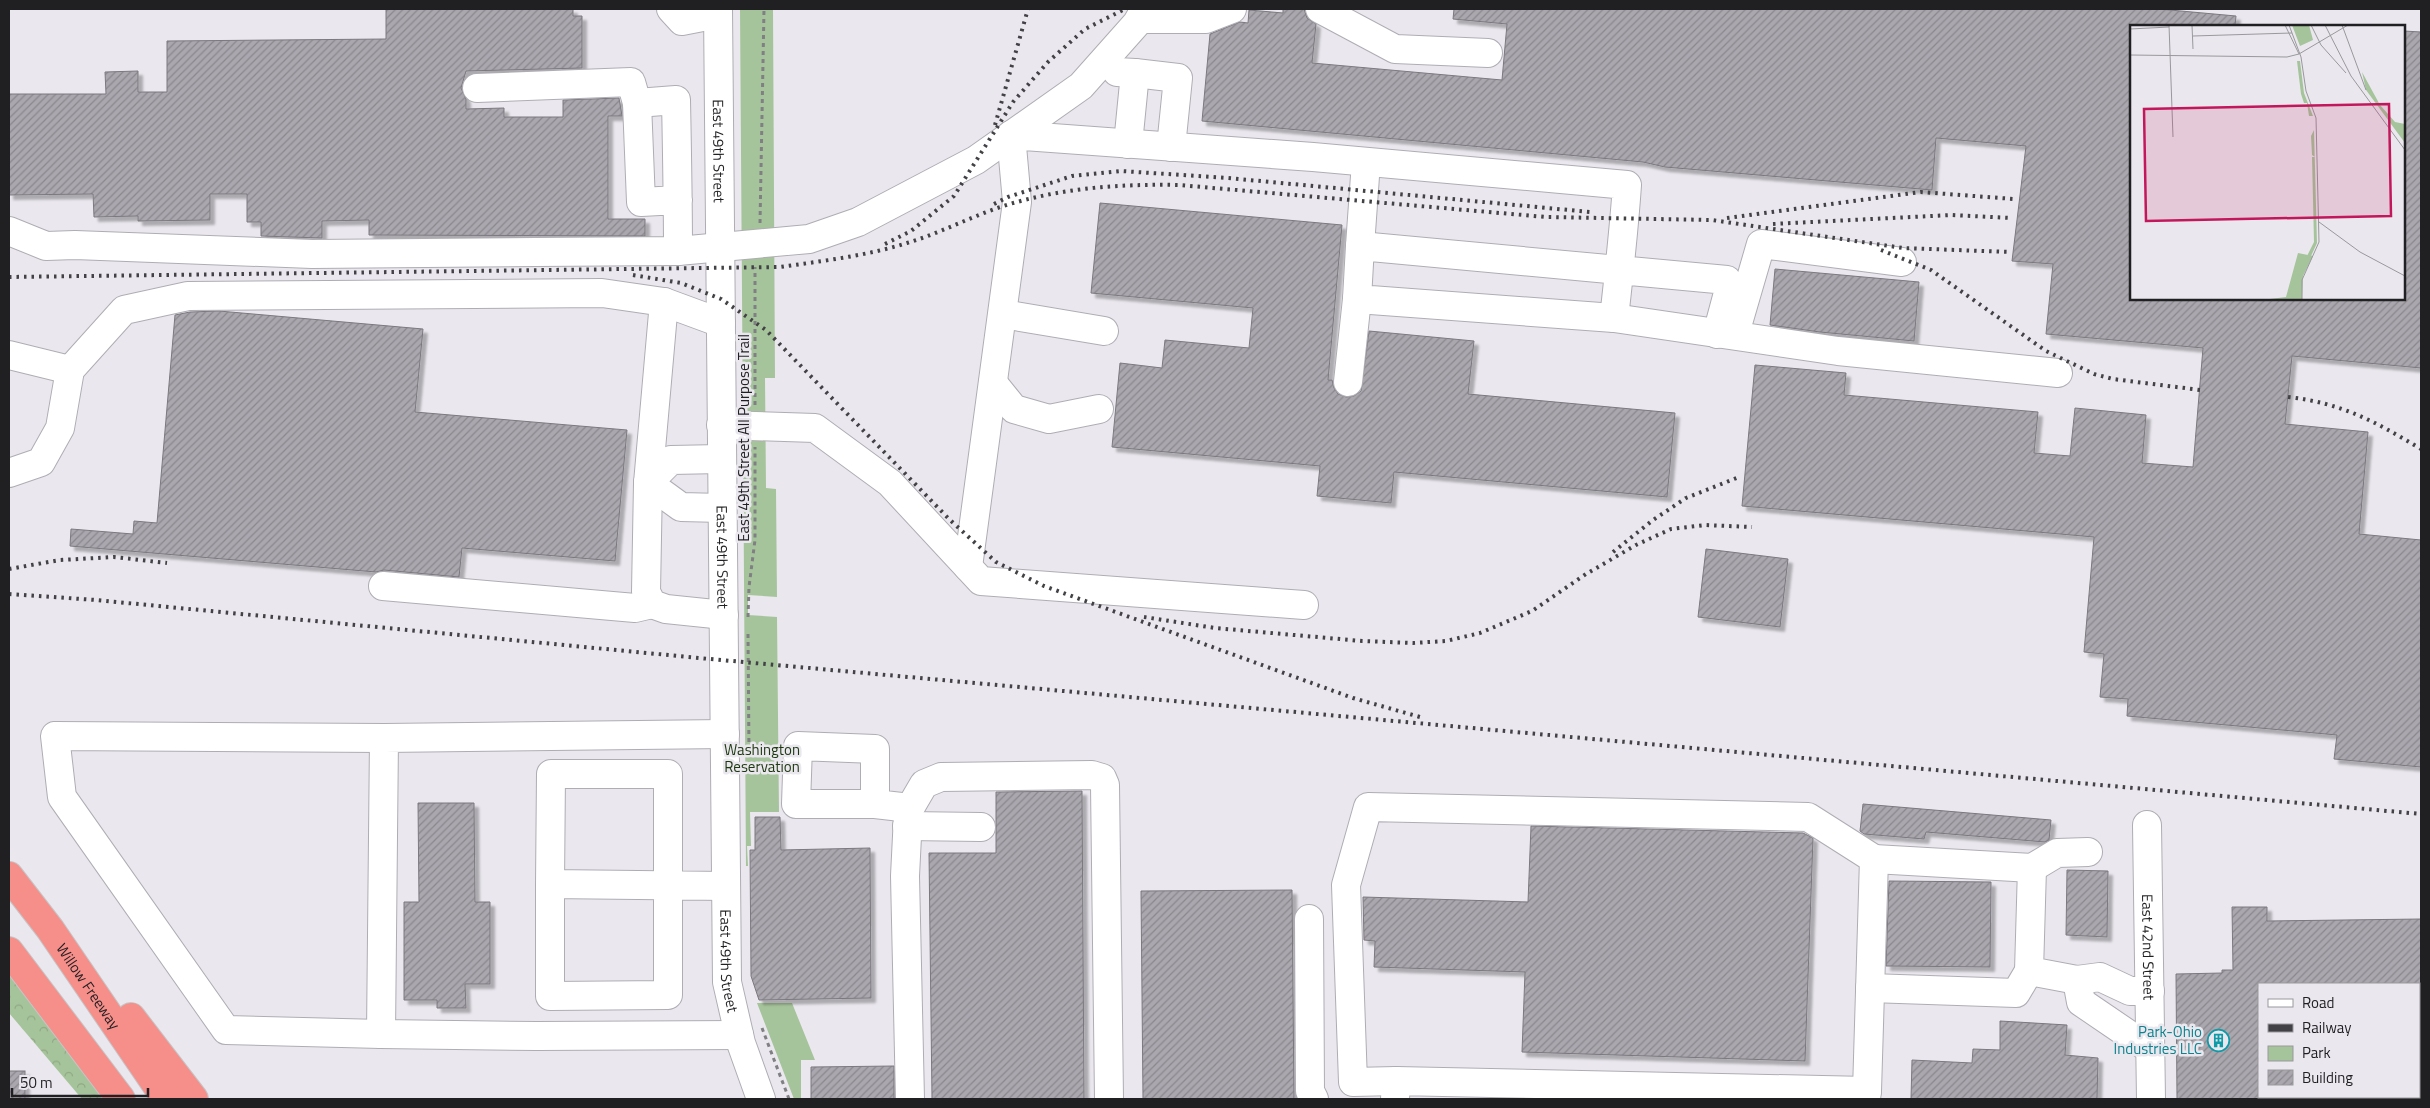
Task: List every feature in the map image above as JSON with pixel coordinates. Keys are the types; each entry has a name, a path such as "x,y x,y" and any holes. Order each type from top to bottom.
{"highway":[{"name":"Willow Freeway","path":"9,876 50,929 166,1099"},
{"path":"50,929 118,1000 194,1099"},
{"path":"9,951 121,1099"}],"street":[{"path":"671,9 682,21 718,11"},
{"path":"9,231 46,246 75,245 312,254 678,251 809,239 858,222 976,160 1081,86 1142,14 1206,19 1232,9"},
{"path":"1320,9 1395,50 1488,53"},
{"name":"East 49th Street","path":"718,11 722,247 722,508 736,617 725,734 727,982 750,1030 761,1099"},
{"path":"1096,70 1178,78 1170,147"},
{"path":"1128,144 1135,73"},
{"path":"477,88 631,82 637,103 641,202 678,200"},
{"path":"637,103 676,100 678,251"},
{"path":"1011,135 1366,162 1627,185 1614,318"},
{"path":"968,567 1017,202 1011,135"},
{"path":"1348,382 1357,298 1366,162"},
{"path":"678,170 720,171"},
{"path":"1726,335 1761,244 1902,262"},
{"path":"1360,246 1726,280 1729,289 1726,335"},
{"path":"9,473 42,462 60,428 70,370 124,310 188,296 602,293 664,302 722,323"},
{"path":"1357,298 1614,318 1838,350 2058,374"},
{"path":"652,604 646,592 648,483 664,302"},
{"path":"1002,314 1104,331"},
{"path":"9,355 70,370"},
{"path":"993,383 1014,409 1049,419 1099,409"},
{"path":"721,425 815,428 890,483 981,581 1304,606"},
{"path":"648,483 671,460 721,459"},
{"path":"648,483 681,507 722,508"},
{"path":"383,586 635,608 652,604 666,610 736,617"},
{"path":"725,734 384,738 55,736 62,797 226,1030 537,1036 750,1030"},
{"path":"381,1034 384,738"},
{"path":"552,774 668,774 668,995 550,996 550,884 552,774"},
{"path":"910,1099 906,876 909,817 924,784 941,777 1092,775 1102,778 1105,785 1109,1099"},
{"path":"875,804 909,817 982,827"},
{"path":"1874,859 1867,1095 1396,1090 1353,1082 1346,885 1368,807 1808,817 1874,859 2032,868 2057,853 2088,852"},
{"name":"East 42nd Street","path":"2147,825 2151,1099"},
{"path":"1870,988 2016,993 2029,971 2032,868"},
{"path":"550,884 726,886"},
{"path":"1308,919 1310,1090 1314,1099"},
{"path":"2029,971 2077,980 2100,978 2130,991 2150,991"},
{"path":"2077,980 2081,1002 2150,1049"}],"path":[{"name":"East 49th Street All Purpose Trail","path":"736,617 749,587 755,540 754,304 760,216 764,9"},
{"path":"748,627 749,754"},
{"path":"750,1030 789,1099"}],"green space":[{"name":"Washington Reservation","path":"740,9 773,9 775,378 765,378 766,488 776,489 777,597 748,595 748,615 777,617 779,812 750,812 751,846 747,846 748,866 746,866"},
{"path":"9,951 121,1099 82,1099 9,1013"},
{"path":"757,1003 792,1003 815,1060 801,1060 801,1099 794,1099"}],"building":[{"path":"386,9 573,9 573,16 582,16 582,68 466,71 461,88 466,99 466,109 504,108 504,117 563,117 563,100 619,98 622,116 608,116 608,219 645,219 645,236 369,235 369,220 322,221 322,238 261,236 261,222 247,222 247,194 210,194 210,220 138,221 138,216 94,217 93,194 9,195 9,94 106,94 105,72 138,71 138,92 167,92 167,41 386,39"},
{"path":"1283,9 1304,9 1307,18 1316,24 1312,63 1502,80 1507,24 1453,19 1454,9 2159,9 2236,16 2235,25 2130,25 2130,300 2405,300 2405,31 2421,32 2421,368 2292,356 2285,424 2368,432 2359,534 2421,540 2421,767 2334,759 2337,735 2127,716 2128,699 2100,697 2104,654 2084,652 2094,537 1742,506 1755,365 1846,373 1844,395 2038,412 2034,453 2070,456 2075,408 2146,415 2142,463 2193,467 2203,348 2046,334 2053,264 2012,261 2026,146 1936,138 1932,190 1665,167 1643,162 1202,121 1210,34 1240,22 1248,23 1249,10 1283,13"},
{"path":"1100,203 1342,225 1328,380 1332,380 1338,394 1346,397 1354,396 1361,391 1369,331 1474,341 1468,394 1675,413 1667,497 1394,472 1391,503 1317,496 1320,466 1112,447 1120,363 1162,368 1165,340 1249,348 1253,308 1091,293"},
{"path":"1775,269 1919,282 1914,341 1770,325"},
{"path":"219,311 423,329 415,412 627,430 615,561 462,548 459,577 384,570 376,572 70,546 71,529 133,534 134,521 157,523 175,315 190,312"},
{"path":"1706,549 1788,559 1780,627 1698,617"},
{"path":"1082,791 1084,1099 932,1099 929,853 996,853 996,792"},
{"path":"418,803 474,803 475,902 490,902 490,984 465,984 466,1008 437,1008 437,1000 404,1000 404,902 419,902"},
{"path":"1863,804 2051,820 2049,840 2045,842 1926,832 1924,839 1864,834 1860,831"},
{"path":"755,817 780,817 781,850 870,848 871,998 759,1000 751,976 750,850 755,850"},
{"path":"1531,826 1803,833 1813,838 1805,1061 1522,1052 1525,972 1374,967 1375,941 1364,940 1363,897 1528,902"},
{"path":"2067,870 2108,871 2107,937 2066,935"},
{"path":"1889,881 1991,882 1990,967 1886,966"},
{"path":"1292,890 1294,1099 1143,1099 1141,891"},
{"name":"Park-Ohio Industries LLC","path":"2232,907 2267,907 2267,921 2421,919 2421,984 2258,983 2259,1099 2177,1099 2176,974 2222,973 2222,970 2233,970"},
{"path":"2000,1021 2067,1025 2065,1055 2098,1058 2097,1099 1911,1099 1912,1060 1972,1063 1973,1049 2000,1050"},
{"path":"894,1066 894,1099 811,1099 811,1067"},
{"path":"9,1071 25,1071 25,1099 9,1099"}],"railway":[{"path":"995,125 1028,9"},
{"path":"885,244 911,231 954,196 1013,102 1048,62 1085,29 1125,9"},
{"path":"994,204 1008,197 1072,176 1121,171 1228,178 1590,212"},
{"path":"9,277 780,267 844,258 891,248 1003,206 1037,197 1077,190 1158,185 1179,185 1546,217 1712,220 1903,248 2010,252"},
{"path":"1727,218 1921,192 2014,199"},
{"path":"1773,224 1951,215 2011,218"},
{"path":"1881,250 1931,270 2046,351 2094,374 2113,379 2200,390"},
{"path":"633,275 681,283 721,299 766,330 950,520 996,562 1044,586 1353,698 1420,717"},
{"path":"2288,397 2325,404 2358,415 2389,430 2421,449"},
{"path":"1613,552 1653,520 1686,498 1739,477"},
{"path":"1144,617 1215,628 1362,641 1413,643 1446,641 1480,633 1532,611 1586,574 1636,545 1671,529 1705,525 1752,527"},
{"path":"9,569 60,560 114,557 167,563"},
{"path":"9,594 96,600 699,658 2421,814"}],"place":[{"name":"Park-Ohio Industries LLC","path":"2218,1040"}]}
